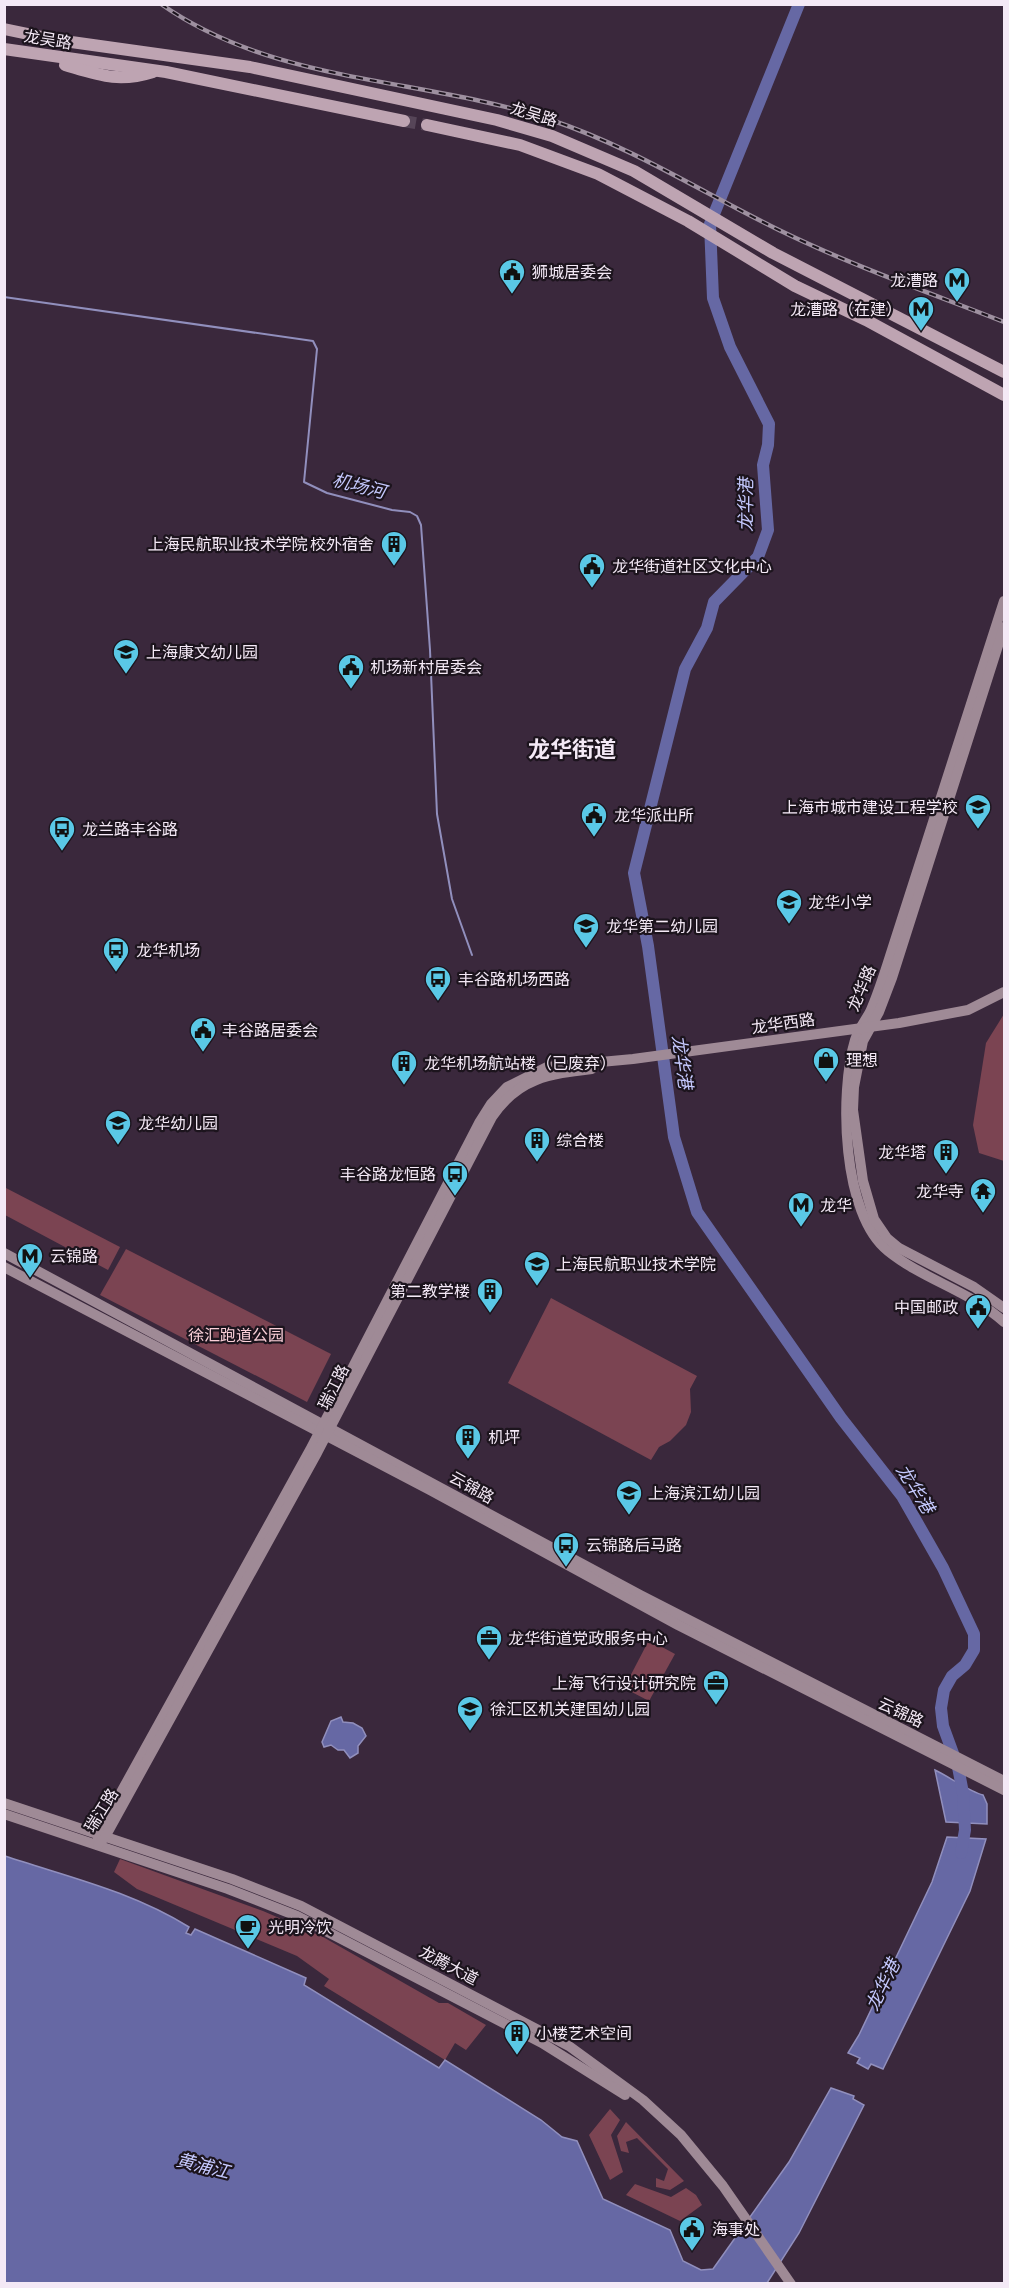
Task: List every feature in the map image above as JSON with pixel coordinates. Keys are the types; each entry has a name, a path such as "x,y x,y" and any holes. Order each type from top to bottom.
{"main road":[{"name":"龙吴路","path":"4,29 57,40 250,67 525,127 579,146 634,171 773,253 1005,372"},
{"name":"龙吴路","path":"4,49 33,54 117,79 132,78 158,71 404,121"},
{"name":"龙吴路","path":"426,125 520,145 555,157 625,187 688,221 795,286 866,320 1005,395"},
{"name":"龙华路","path":"1004,603 890,956 870,1011 861,1049 853,1110 863,1181 874,1219 887,1238 899,1248 974,1287 1005,1308"},
{"name":"龙华路","path":"1005,627 895,969 849,1064 845,1109 853,1177 858,1203 867,1226 886,1250 959,1289 1005,1322"},
{"name":"龙华西路","path":"513,1089 556,1066 633,1059 865,1028 968,1010 1005,992"},
{"name":"龙华西路","path":"534,1076 622,1066 633,1059"},
{"name":"瑞江路","path":"100,1839 324,1430 486,1127 513,1089"},
{"name":"云锦路","path":"4,1253 678,1625 928,1746"},
{"name":"云锦路","path":"4,1267 324,1430"},
{"path":"928,1746 1005,1781"},
{"path":"928,1746 987,1782 1005,1790"},
{"name":"龙腾大道","path":"4,1803 320,1926 549,2047 606,2081 640,2102 681,2135 710,2168 790,2283"},
{"name":"龙腾大道","path":"4,1814 100,1839"},
{"name":"龙腾大道","path":"640,2102 705,2173 782,2283"}],"green space":[{"path":"1004,1014 1004,1161 979,1153 973,1125 986,1043"},
{"path":"4,1187 120,1247 108,1270 5,1215"},
{"name":"徐汇跑道公园","path":"126,1249 331,1354 307,1402 100,1295"},
{"path":"551,1298 697,1376 690,1389 691,1412 686,1425 670,1441 659,1447 651,1460 508,1383"},
{"path":"649,1640 675,1654 649,1701 624,1688"},
{"path":"120,1859 263,1911 323,1937 439,2003 448,2003 486,2025 466,2050 455,2043 445,2060 324,1986 329,1979 297,1956 137,1889 114,1872"},
{"path":"610,2109 620,2120 611,2135 623,2172 610,2180 589,2135"},
{"path":"626,2122 684,2181 670,2190 656,2187 656,2178 664,2181 668,2169 637,2138 626,2142 629,2153 621,2151 617,2136"},
{"path":"635,2184 671,2197 686,2188 696,2195 702,2205 680,2221 626,2195"}],"water":[{"path":"341,1717 343,1722 353,1723 362,1728 366,1736 358,1746 358,1753 350,1758 344,1750 338,1750 331,1745 324,1747 322,1742 331,1721"},
{"path":"935,1770 983,1795 987,1804 987,1824 946,1822"},
{"path":"947,1837 986,1839 970,1891 883,2069 871,2064 868,2069 857,2063 860,2058 848,2053 859,2035 932,1882"},
{"name":"黄浦江","path":"5,1856 122,1894 167,1914 189,1927 186,1933 191,1935 195,1929 306,1978 304,1985 439,2068 445,2060 541,2120 562,2137 577,2141 603,2199 670,2230 683,2261 701,2270 713,2269 789,2162 831,2088 854,2096 853,2099 864,2105 799,2233 767,2283 5,2284"}],"waterway":[{"name":"龙华港","path":"799,4 710,224 713,298 730,347 769,424 768,445 763,465 768,530 758,557 714,602 707,628 685,669 634,873 648,946 674,1137 697,1212 841,1418 902,1496 943,1568 974,1634 974,1650 965,1665 952,1676 944,1690 941,1708 943,1726 958,1767 963,1793 965,1830 961,1853"},
{"name":"机场河","path":"4,297 313,341 317,349 304,482 327,493 392,510 410,512 417,516 421,525 430,650 437,814 452,899 472,955"}],"tunnel":[{"path":"404,121 427,125"}],"railway":[{"path":"161,4 205,30 252,50 301,65 502,106 581,131 639,157 808,244 1004,322"}],"place":[{"name":"狮城居委会","path":"512,295"},
{"name":"龙漕路","path":"957,303"},
{"name":"龙漕路（在建）","path":"921,332"},
{"name":"上海民航职业技术学院 校外宿舍","path":"394,567"},
{"name":"龙华街道社区文化中心","path":"592,589"},
{"name":"上海康文幼儿园","path":"126,675"},
{"name":"机场新村居委会","path":"351,690"},
{"name":"上海市城市建设工程学校","path":"978,830"},
{"name":"龙华派出所","path":"594,838"},
{"name":"龙兰路丰谷路","path":"62,852"},
{"name":"龙华小学","path":"789,925"},
{"name":"龙华第二幼儿园","path":"586,949"},
{"name":"龙华机场","path":"116,973"},
{"name":"丰谷路机场西路","path":"438,1002"},
{"name":"丰谷路居委会","path":"203,1053"},
{"name":"理想","path":"826,1083"},
{"name":"龙华机场航站楼（已废弃）","path":"404,1086"},
{"name":"龙华幼儿园","path":"118,1146"},
{"name":"综合楼","path":"537,1163"},
{"name":"龙华塔","path":"946,1175"},
{"name":"丰谷路龙恒路","path":"455,1197"},
{"name":"龙华寺","path":"983,1214"},
{"name":"龙华","path":"801,1228"},
{"name":"云锦路","path":"30,1279"},
{"name":"上海民航职业技术学院","path":"537,1287"},
{"name":"第二教学楼","path":"490,1314"},
{"name":"中国邮政","path":"978,1330"},
{"name":"机坪","path":"468,1460"},
{"name":"上海滨江幼儿园","path":"629,1516"},
{"name":"云锦路后马路","path":"566,1568"},
{"name":"龙华街道党政服务中心","path":"489,1661"},
{"name":"上海飞行设计研究院","path":"716,1706"},
{"name":"徐汇区机关建国幼儿园","path":"470,1732"},
{"name":"光明冷饮","path":"248,1950"},
{"name":"小楼艺术空间","path":"517,2056"},
{"name":"海事处","path":"692,2252"}],"district":[{"name":"龙华街道","path":"572,749"}]}
